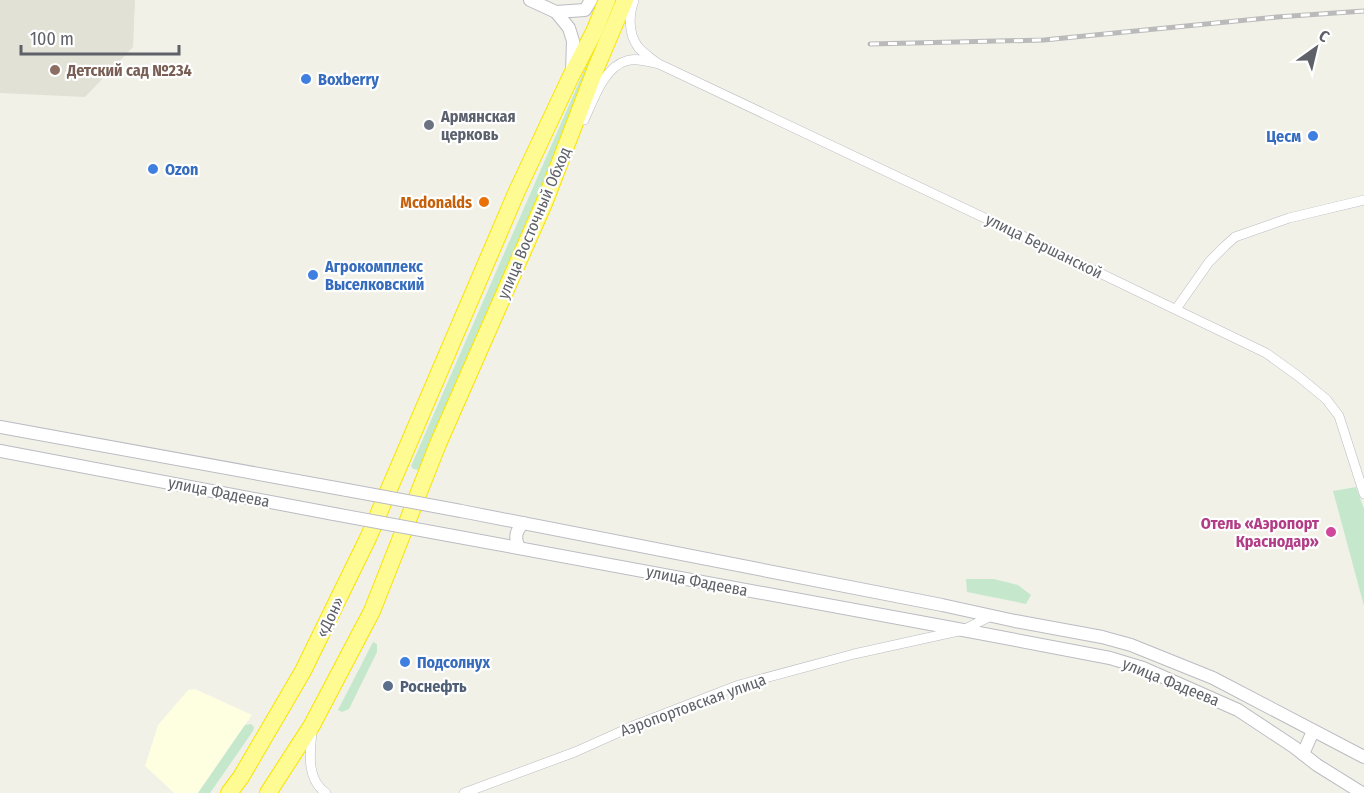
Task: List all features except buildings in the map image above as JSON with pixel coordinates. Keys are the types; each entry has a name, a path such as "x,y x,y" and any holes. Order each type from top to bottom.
{"highway":[{"name":"улица Восточный Обход","path":"414,432 517,191 594,32 607,0"},
{"name":"улица Восточный Обход","path":"438,444 545,201 625,0"},
{"name":"«Дон»","path":"229,793 241,777 303,671 369,536 414,432"},
{"name":"«Дон»","path":"268,793 312,725 372,611 438,444"}],"main road":[{"path":"530,0 556,12 568,28 573,41 571,76"},
{"path":"556,12 585,10 591,0"},
{"name":"улица Фадеева","path":"0,428 461,510 1102,637 1131,645 1213,678 1364,757"},
{"name":"улица Фадеева","path":"0,451 1110,658 1143,668 1238,710 1362,793"},
{"path":"519,548 516,534 523,523"},
{"path":"1011,640 1018,635 1020,629 1015,621"},
{"path":"1031,643 1027,637 1033,625"},
{"path":"1303,754 1313,730"}],"street":[{"name":"улица Бершанской","path":"634,0 630,13 632,34 639,47 659,64"},
{"name":"улица Бершанской","path":"563,156 581,126 599,88 613,67 628,60 659,64 1266,353 1326,399 1339,416 1364,494"},
{"path":"1176,309 1209,262 1235,237 1289,218 1364,200"},
{"name":"Аэропортовская улица","path":"464,793 575,752 633,726 739,685 854,654 963,630 991,616"},
{"path":"921,622 928,627 928,633 923,640"},
{"path":"312,725 310,769 323,792"}],"shaded area":[{"name":"Детский сад №234","path":"0,0 135,0 133,47 85,97 0,93"},
{"path":"615,0 619,0 544,186 420,470 413,469 411,466"},
{"path":"1356,487 1364,509 1364,606 1333,491"},
{"path":"966,579 994,579 1018,585 1031,595 1026,604 967,592"},
{"path":"373,642 377,644 377,652 349,709 342,712 338,710"},
{"path":"195,689 252,715 198,793 174,793 145,766 158,725 188,690"},
{"path":"251,724 254,727 253,731 210,793 198,793 245,725"}],"railway":[{"path":"870,44 1044,40 1277,17 1364,11"}],"place":[{"name":"Детский сад №234","path":"55,70"},
{"name":"Boxberry","path":"306,79"},
{"name":"Армянская церковь","path":"429,125"},
{"name":"Цесм","path":"1313,136"},
{"name":"Ozon","path":"153,169"},
{"name":"Mcdonalds","path":"484,202"},
{"name":"Агрокомплекс Выселковский","path":"313,275"},
{"name":"Отель «Аэропорт Краснодар»","path":"1331,532"},
{"name":"Подсолнух","path":"405,662"},
{"name":"Роснефть","path":"388,686"}]}
